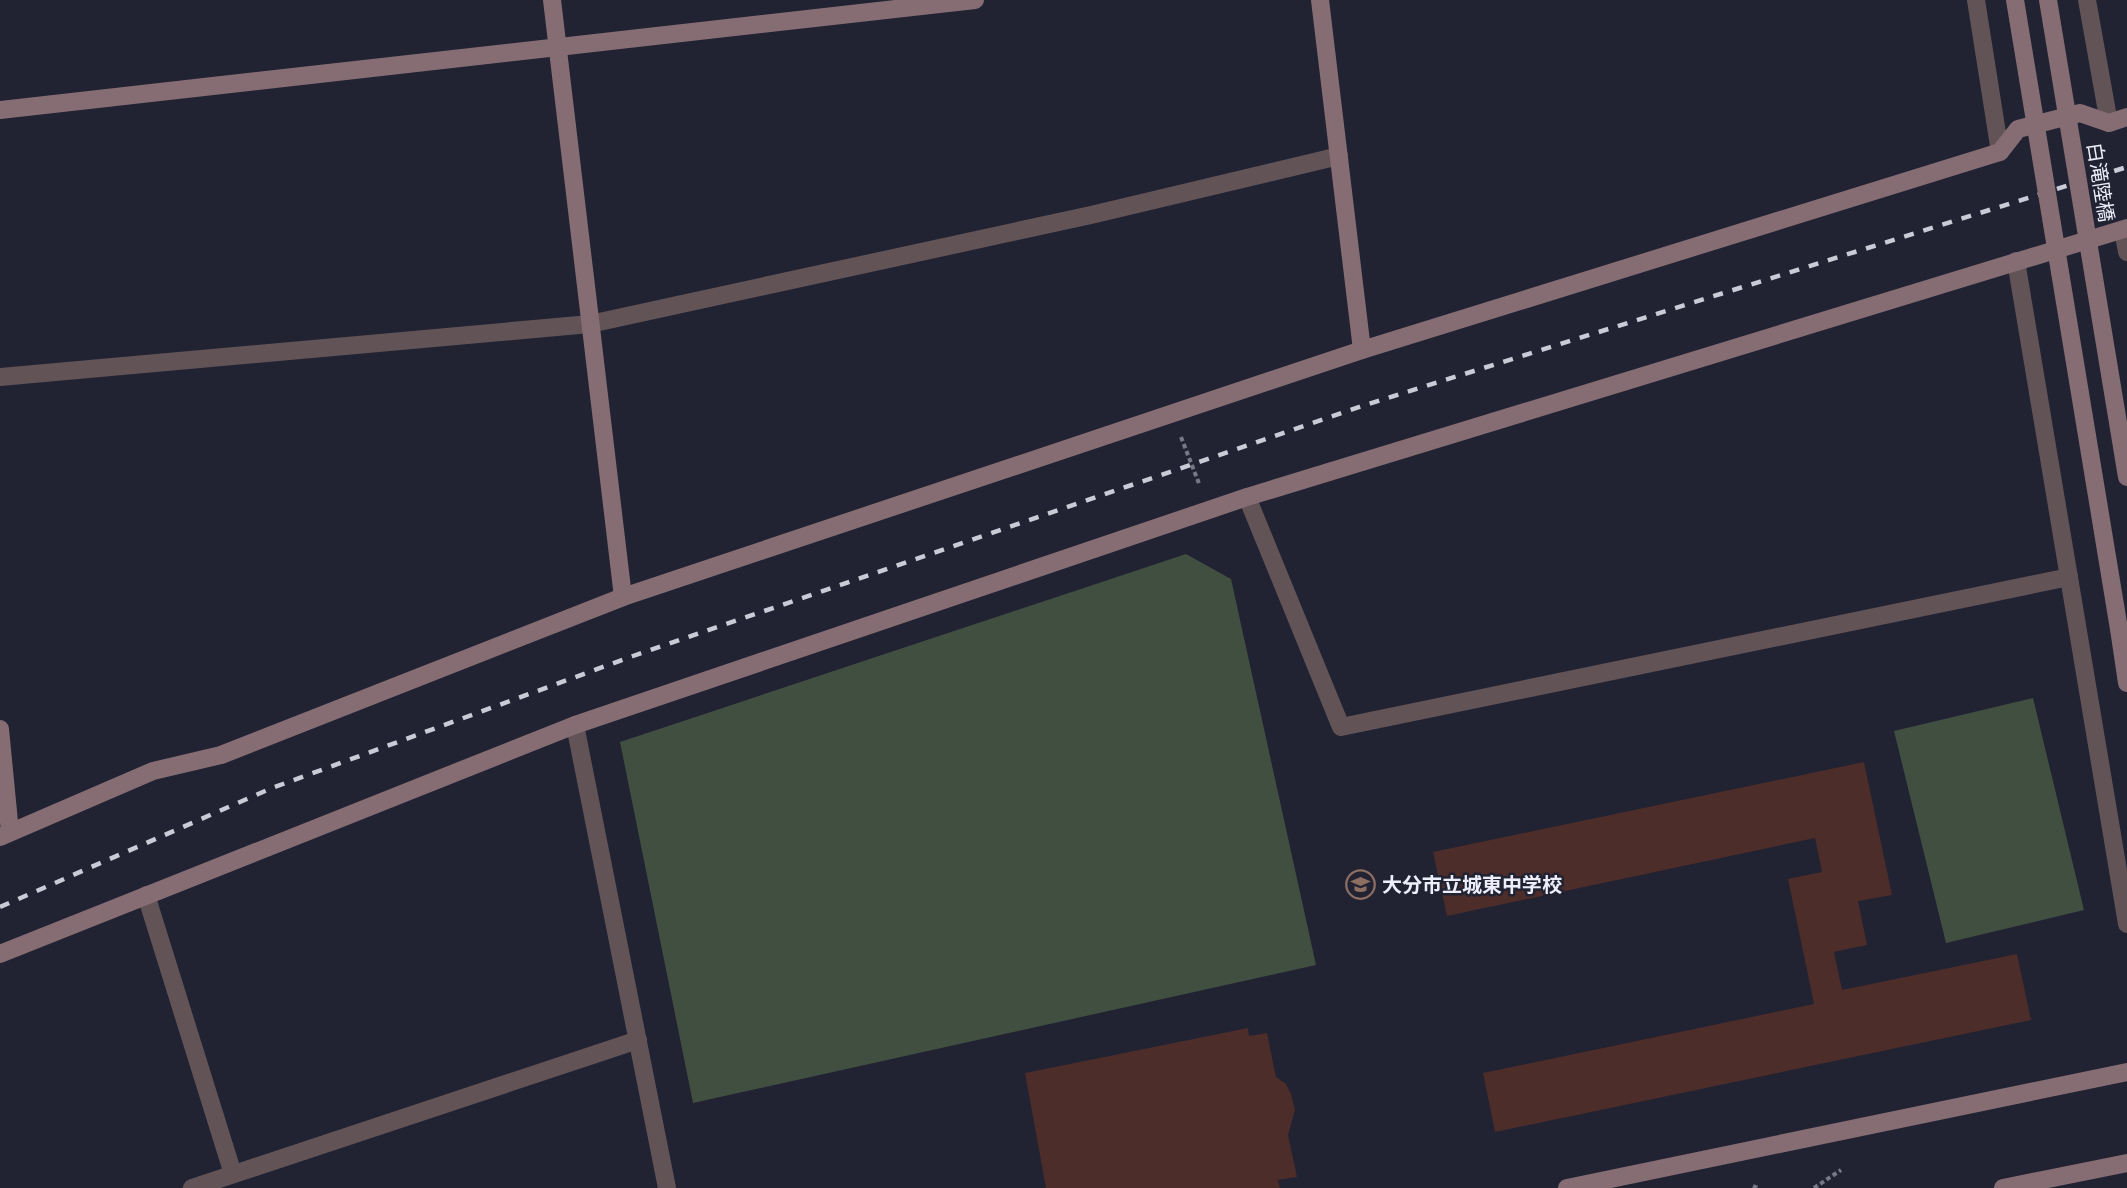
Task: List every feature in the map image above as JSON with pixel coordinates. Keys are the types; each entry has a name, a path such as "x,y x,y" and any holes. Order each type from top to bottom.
{"street":[{"path":"552,0 623,597"},
{"path":"0,110 975,0"},
{"path":"1320,0 1362,350"},
{"path":"1976,0 2000,152"},
{"path":"2015,0 2127,684"},
{"name":"白滝陸橋","path":"2048,0 2127,477"},
{"path":"2087,0 2109,123"},
{"path":"0,729 5,835 153,771 222,755 623,597 1362,350 2000,152 2018,129 2080,113 2109,123 2127,117"},
{"path":"0,376 590,324 1091,215 1339,156"},
{"path":"0,954 575,725 1247,496 2125,229 2127,252"},
{"path":"2016,261 2127,924"},
{"path":"1247,496 1341,727 2069,577"},
{"path":"575,725 667,1188"},
{"path":"146,895 233,1174"},
{"path":"192,1188 638,1040"},
{"path":"1567,1188 2127,1072"},
{"path":"2002,1188 2127,1163"}],"path":[{"path":"1172,414 1209,510"},
{"path":"1814,1188 1840,1170"},
{"path":"1753,1186 1758,1188"}],"green space":[{"path":"1186,554 1231,579 1316,965 693,1103 620,742"},
{"path":"2033,698 2084,910 1946,943 1894,731"}],"building":[{"path":"1864,762 1892,895 1858,901 1867,945 1834,952 1842,990 2017,954 2031,1020 1495,1132 1483,1073 1814,1004 1788,879 1822,872 1815,838 1447,916 1433,852"},
{"path":"1248,1028 1249,1036 1267,1033 1276,1077 1286,1084 1291,1094 1295,1110 1288,1135 1297,1177 1278,1180 1280,1188 1046,1188 1025,1073"}],"railway":[{"path":"0,907 272,788 633,656 1365,405 2127,167"}],"place":[{"name":"大分市立城東中学校","path":"1361,884"}]}
